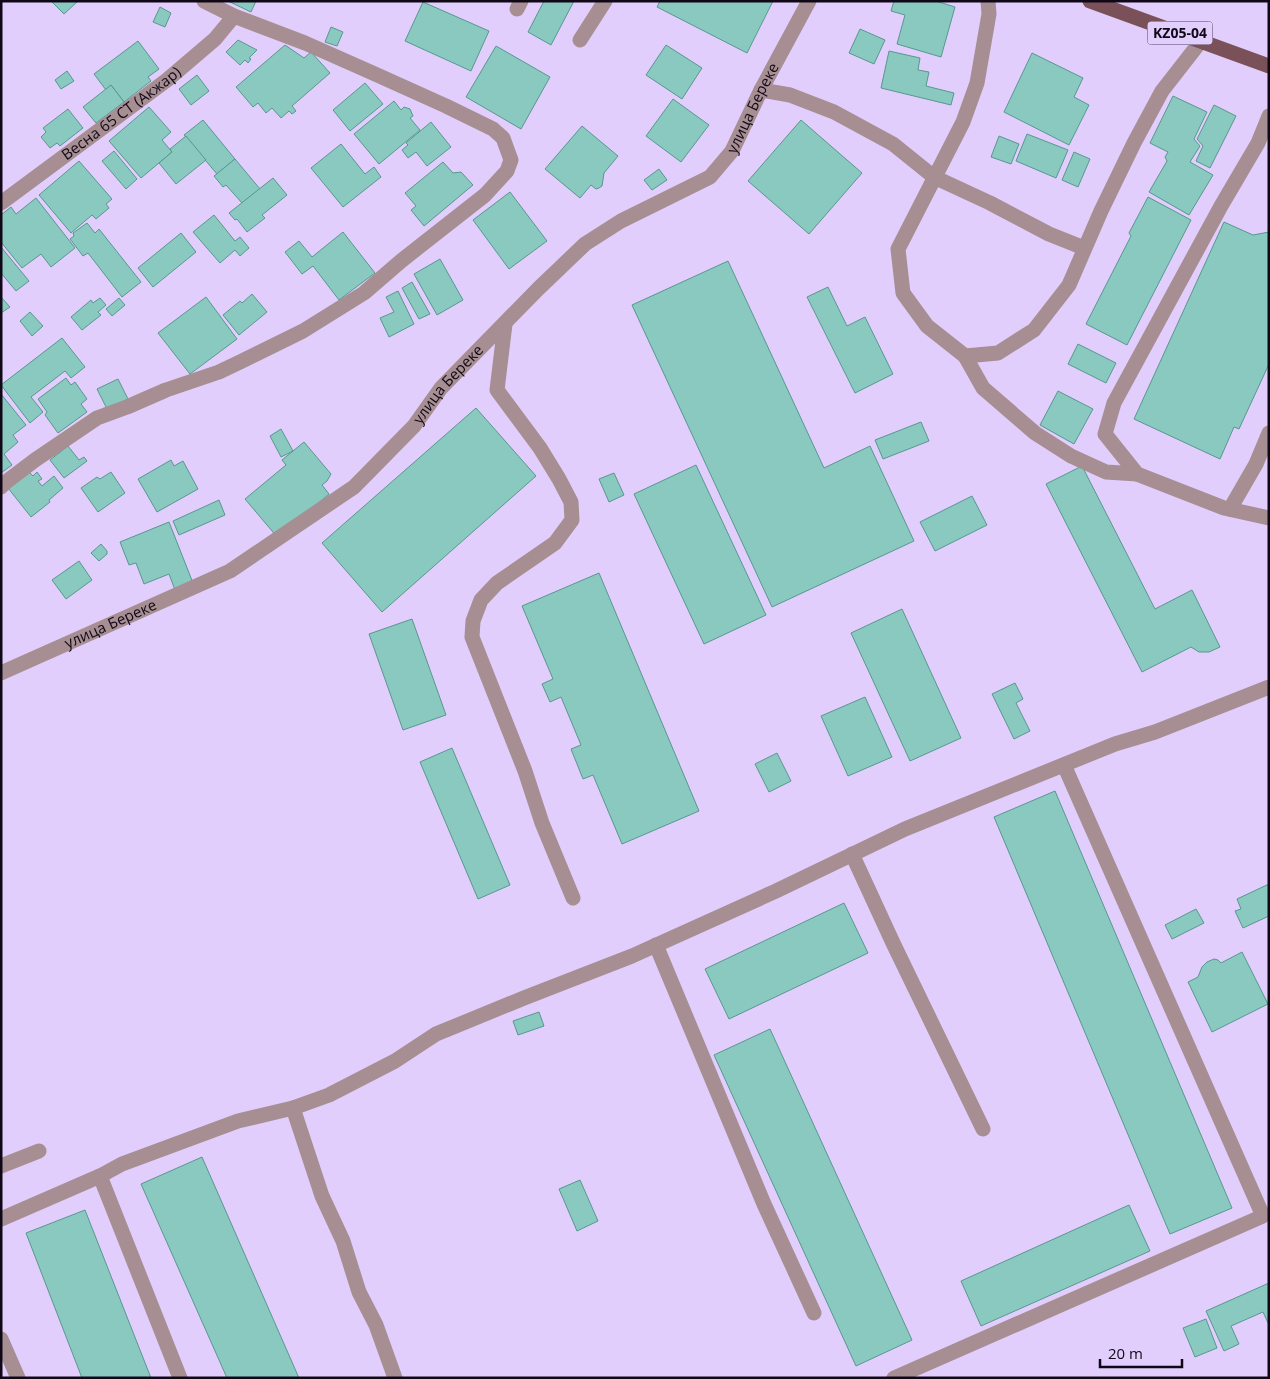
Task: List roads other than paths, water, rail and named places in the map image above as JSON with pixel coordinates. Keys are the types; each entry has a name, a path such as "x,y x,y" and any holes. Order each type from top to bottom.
{"main road":[{"name":"KZ05-04","path":"1090,1 1269,66"}],"street":[{"path":"1,487 35,460 97,418 166,390 219,372 303,331 364,293 485,194 507,171 511,160 503,138 493,130 446,106 340,58 234,16 204,1"},
{"path":"580,40 605,1"},
{"name":"улица Береке","path":"1,673 230,571 354,487 414,426 441,388 585,244 621,221 710,178 732,151 761,90 809,1"},
{"path":"988,1 989,14 977,82 963,122 898,249 903,293 927,326 965,356 983,388 1035,433 1071,456 1106,472 1137,474 1224,508 1269,518"},
{"name":"Весна 65 СТ (Акжар)","path":"1,203 167,80 214,39 234,16"},
{"path":"965,356 998,353 1034,330 1069,285 1101,210 1162,91 1201,41"},
{"path":"761,90 790,95 834,112 893,144 934,177 990,203 1049,234 1084,248"},
{"path":"1137,474 1105,434 1114,403 1221,206 1258,143 1269,116"},
{"path":"505,324 497,390 540,448 559,479 571,502 572,520 555,543 497,583 482,600 473,621 472,637 525,771 542,823 573,898"},
{"path":"1230,509 1256,464 1269,433"},
{"path":"1,1219 100,1176 122,1164 238,1121 293,1108 328,1095 395,1061 436,1034 632,956 776,891 905,829 1114,744 1155,732 1269,687"},
{"path":"894,1378 1263,1216 1064,765"},
{"path":"852,854 897,952 983,1129"},
{"path":"656,945 764,1204 814,1313"},
{"path":"293,1108 322,1196 343,1241 359,1292 376,1325 394,1378"},
{"path":"1,1166 39,1151"},
{"path":"100,1176 180,1378"},
{"path":"1,1339 18,1378"}]}
